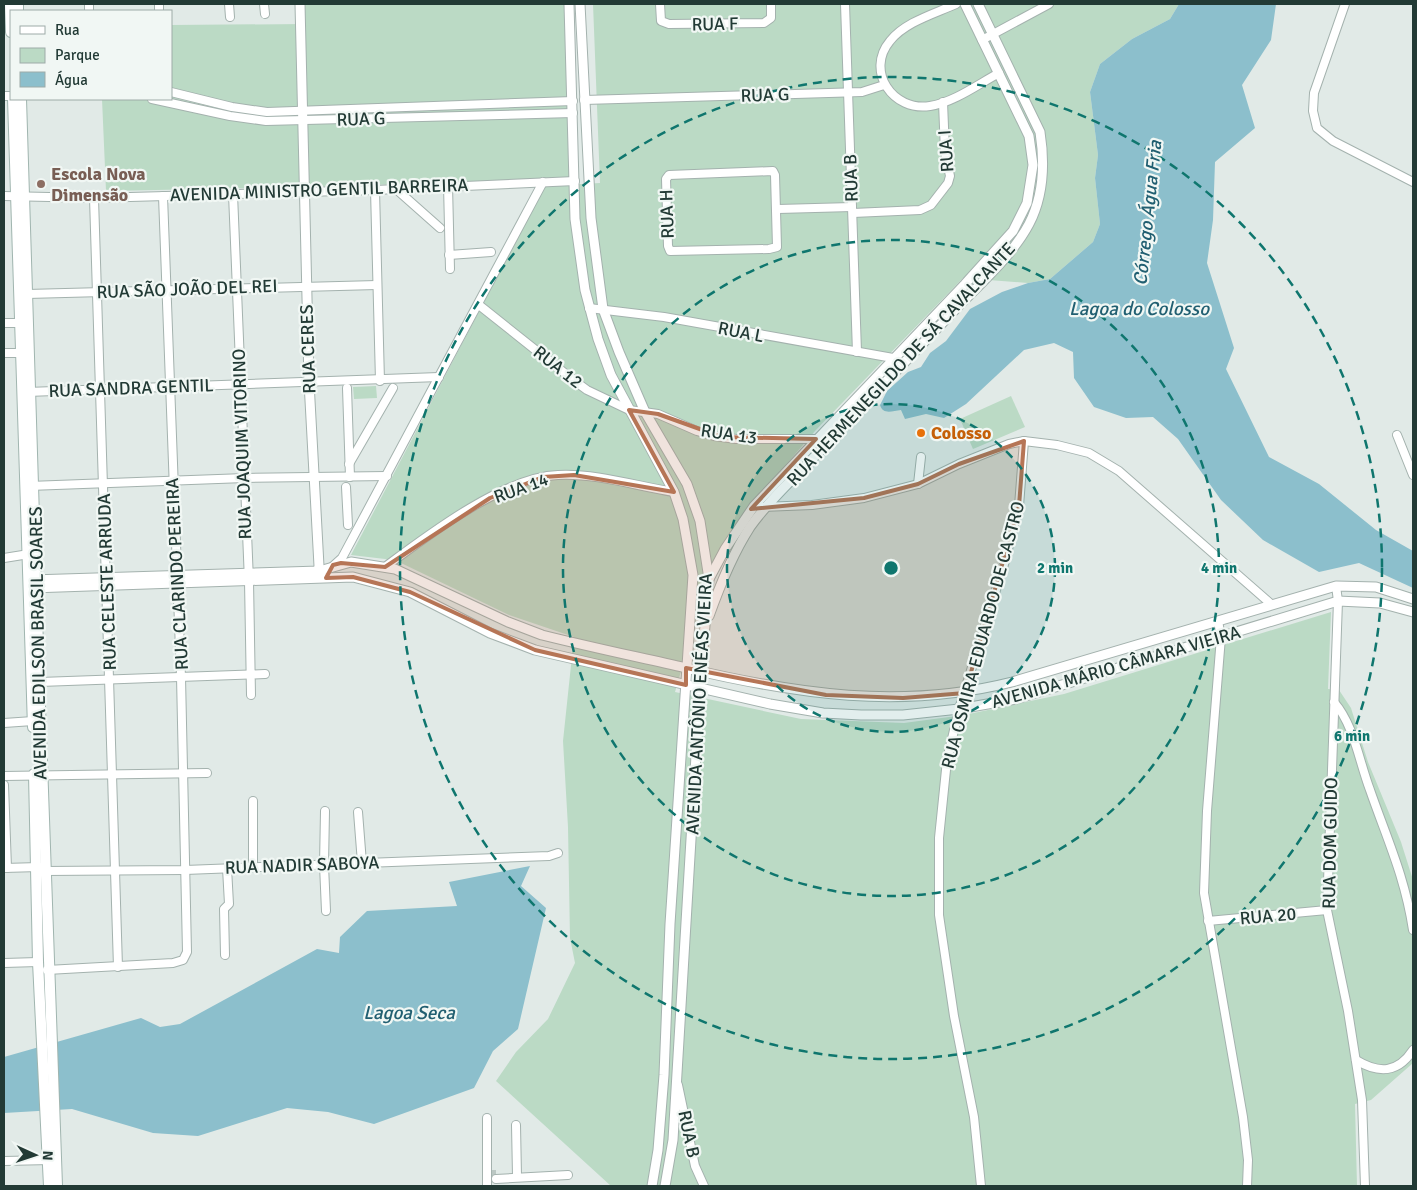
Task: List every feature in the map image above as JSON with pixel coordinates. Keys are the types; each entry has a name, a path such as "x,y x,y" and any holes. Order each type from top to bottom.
{"main road":[{"name":"AVENIDA EDILSON BRASIL SOARES","path":"12,100 27,294 26,392 40,682 37,775 47,970 46,1045"},
{"name":"AVENIDA EDILSON BRASIL SOARES","path":"21,100 20,323 21,353 26,392"},
{"name":"AVENIDA EDILSON BRASIL SOARES","path":"30,486 29,554 34,584 28,722 37,775"},
{"name":"AVENIDA EDILSON BRASIL SOARES","path":"41,868 38,962 46,1045 52,1160 57,1186"},
{"name":"AVENIDA EDILSON BRASIL SOARES","path":"49,1186 52,1160"}],"street":[{"path":"229,4 230,17"},
{"path":"264,4 265,14"},
{"name":"RUA CERES","path":"300,4 303,192 318,574"},
{"name":"AVENIDA ANTÔNIO ENÉAS VIEIRA","path":"569,4 577,238 589,308 611,375 674,492 683,519 693,575 692,613 686,668 670,924 664,1075 658,1150 652,1186"},
{"name":"AVENIDA ANTÔNIO ENÉAS VIEIRA","path":"580,4 591,218 603,309 645,412 679,468 695,504 709,579 701,672 673,1140 665,1186"},
{"name":"RUA F","path":"660,4 662,20 669,24 764,23 771,18 770,4"},
{"name":"RUA B","path":"845,4 857,352"},
{"path":"956,4 903,28 890,40 881,62 884,85 899,99 909,104 921,106 943,102 999,74"},
{"name":"RUA HERMENEGILDO DE SÁ CAVALCANTE","path":"709,579 725,549 754,506 1013,231 1027,203 1034,165 1029,136 965,4"},
{"name":"RUA HERMENEGILDO DE SÁ CAVALCANTE","path":"704,631 721,581 734,553 766,508 1018,242 1029,223 1040,194 1042,180 1043,153 1040,132 978,4"},
{"path":"982,40 1049,4"},
{"path":"1344,4 1314,94 1313,111 1317,128 1333,142 1413,182"},
{"name":"RUA G","path":"584,100 866,92 884,85"},
{"name":"RUA G","path":"172,92 249,109 303,116 573,113"},
{"name":"RUA G","path":"157,100 230,116 266,121 303,116 573,101"},
{"name":"RUA I","path":"852,210 920,210 931,204 948,183 950,176 945,152 943,102"},
{"name":"RUA H","path":"773,170 778,209 778,244 775,248 673,252 668,246 666,179 671,174 773,170"},
{"name":"AVENIDA MINISTRO GENTIL BARREIRA","path":"4,196 94,198 375,190 448,185 575,181"},
{"path":"326,578 333,566 342,558 387,476 543,182"},
{"path":"448,185 450,269"},
{"path":"396,189 440,228"},
{"path":"375,190 380,381"},
{"name":"RUA JOAQUIM VITORINO","path":"233,194 245,478 250,695"},
{"name":"RUA CLARINDO PEREIRA","path":"118,967 172,963 183,960 187,952 178,579 172,481 163,196"},
{"name":"RUA CELESTE ARRUDA","path":"94,198 118,967"},
{"path":"778,209 852,210"},
{"path":"450,255 491,252"},
{"name":"RUA SÃO JOÃO DEL REI","path":"27,294 377,285"},
{"name":"RUA 12","path":"479,305 587,390 629,410 645,412"},
{"name":"RUA L","path":"589,308 664,317 893,358"},
{"path":"4,323 20,323"},
{"path":"4,354 21,353"},
{"name":"RUA SANDRA GENTIL","path":"26,392 240,383 380,381 439,377"},
{"path":"347,388 348,524"},
{"path":"349,464 393,388"},
{"name":"RUA 13","path":"645,412 658,414 696,431 722,437 816,439"},
{"path":"1397,435 1413,475"},
{"path":"754,506 766,508 864,498 918,484 966,460 1009,444 1024,441 1057,445 1089,453 1119,471 1271,604"},
{"name":"RUA OSMIRA EDUARDO DE CASTRO","path":"981,1186 974,1117 954,1016 939,915 941,806 947,760 959,710 1005,560 1019,506 1023,478 1024,441"},
{"path":"918,484 921,457"},
{"name":"RUA 14","path":"385,566 490,498 543,477 574,475 674,492"},
{"path":"30,486 315,476 347,480 387,476"},
{"path":"4,558 29,554"},
{"name":"AVENIDA MÁRIO CÂMARA VIEIRA","path":"34,584 318,574 333,566 351,562 385,566 410,574 508,622 542,635 773,687 826,695 903,698 965,693 1079,664 1271,604 1336,586 1376,587 1413,599"},
{"name":"AVENIDA MÁRIO CÂMARA VIEIRA","path":"318,574 326,578 353,577 410,592 490,633 535,650 770,704 823,713 902,715 959,710 1016,699 1338,601 1380,603 1413,612"},
{"name":"RUA DOM GUIDO","path":"1336,586 1338,601 1327,910 1362,1100 1365,1186"},
{"path":"1218,621 1221,637 1204,855 1204,893 1243,1117 1248,1160 1247,1186"},
{"path":"40,682 265,674"},
{"path":"1334,702 1346,718 1370,793 1397,860 1406,889 1413,930"},
{"path":"4,723 28,722"},
{"path":"4,776 207,773"},
{"path":"4,785 5,868"},
{"path":"253,801 253,867"},
{"path":"325,811 324,864 326,911"},
{"path":"358,812 362,863"},
{"name":"RUA NADIR SABOYA","path":"5,868 115,871 185,870 549,856 558,853"},
{"path":"225,955 224,909 229,904 227,868"},
{"name":"RUA 20","path":"1208,921 1327,910"},
{"path":"4,963 38,962"},
{"path":"47,970 118,967"},
{"path":"1356,1060 1364,1065 1391,1069 1402,1063 1413,1050"},
{"name":"RUA B","path":"677,1081 695,1166 704,1186"},
{"path":"487,1118 492,1177 568,1175"},
{"path":"516,1126 517,1176"},
{"path":"4,1162 52,1160"}],"highlighted area":[{"path":"629,410 658,414 722,437 816,439 751,509 864,498 918,484 959,464 1024,441 1019,506 965,693 903,698 826,695 686,668 686,685 535,650 410,592 353,577 326,578 333,565 341,563 385,567 490,498 543,477 574,475 674,492"}],"green space":[{"path":"305,4 567,4 573,178 310,187 106,191 102,100 172,100 172,25 305,24"},
{"path":"593,4 1179,4 1170,19 1132,39 1100,64 1090,92 1098,155 1095,178 1100,224 1093,242 1050,279 1028,283 963,278 815,431 740,518 712,565 675,692 801,719 904,723 964,715 1064,694 1331,612 1328,689 1339,690 1351,708 1368,762 1401,842 1413,880 1413,1063 1371,1100 1355,1104 1357,1186 611,1186 496,1081 516,1052 548,1019 575,963 570,938 568,827 563,741 574,637 509,615 401,563 351,555 545,186 600,183"},
{"path":"376,386 377,398 354,399 353,387"},
{"path":"1011,396 1025,427 973,449 960,419"}],"water":[{"name":"Lagoa do Colosso","path":"1179,4 1276,4 1271,40 1242,85 1255,128 1215,162 1213,220 1207,263 1234,348 1226,369 1269,457 1319,484 1376,530 1413,551 1413,588 1359,563 1319,572 1263,540 1221,500 1178,439 1153,417 1126,418 1094,407 1074,378 1073,352 1054,343 1024,350 966,404 944,418 926,414 905,419 901,410 886,411 881,408 880,405 887,391 908,372 921,367 930,353 946,341 970,309 1002,292 1028,283 1050,279 1093,242 1100,224 1095,178 1098,155 1090,92 1100,64 1132,39 1170,19"},
{"name":"Lagoa Seca","path":"530,866 521,886 546,908 518,1029 493,1051 474,1088 374,1124 328,1112 287,1108 198,1136 153,1133 72,1109 4,1113 4,1057 141,1018 160,1027 180,1024 317,949 339,953 340,937 367,911 457,906 449,882"}],"place":[{"name":"Escola Nova Dimensão","path":"41,184"},
{"name":"Colosso","path":"921,433"}],"water label":[{"name":"Córrego Água Fria","path":"1148,213"}]}
